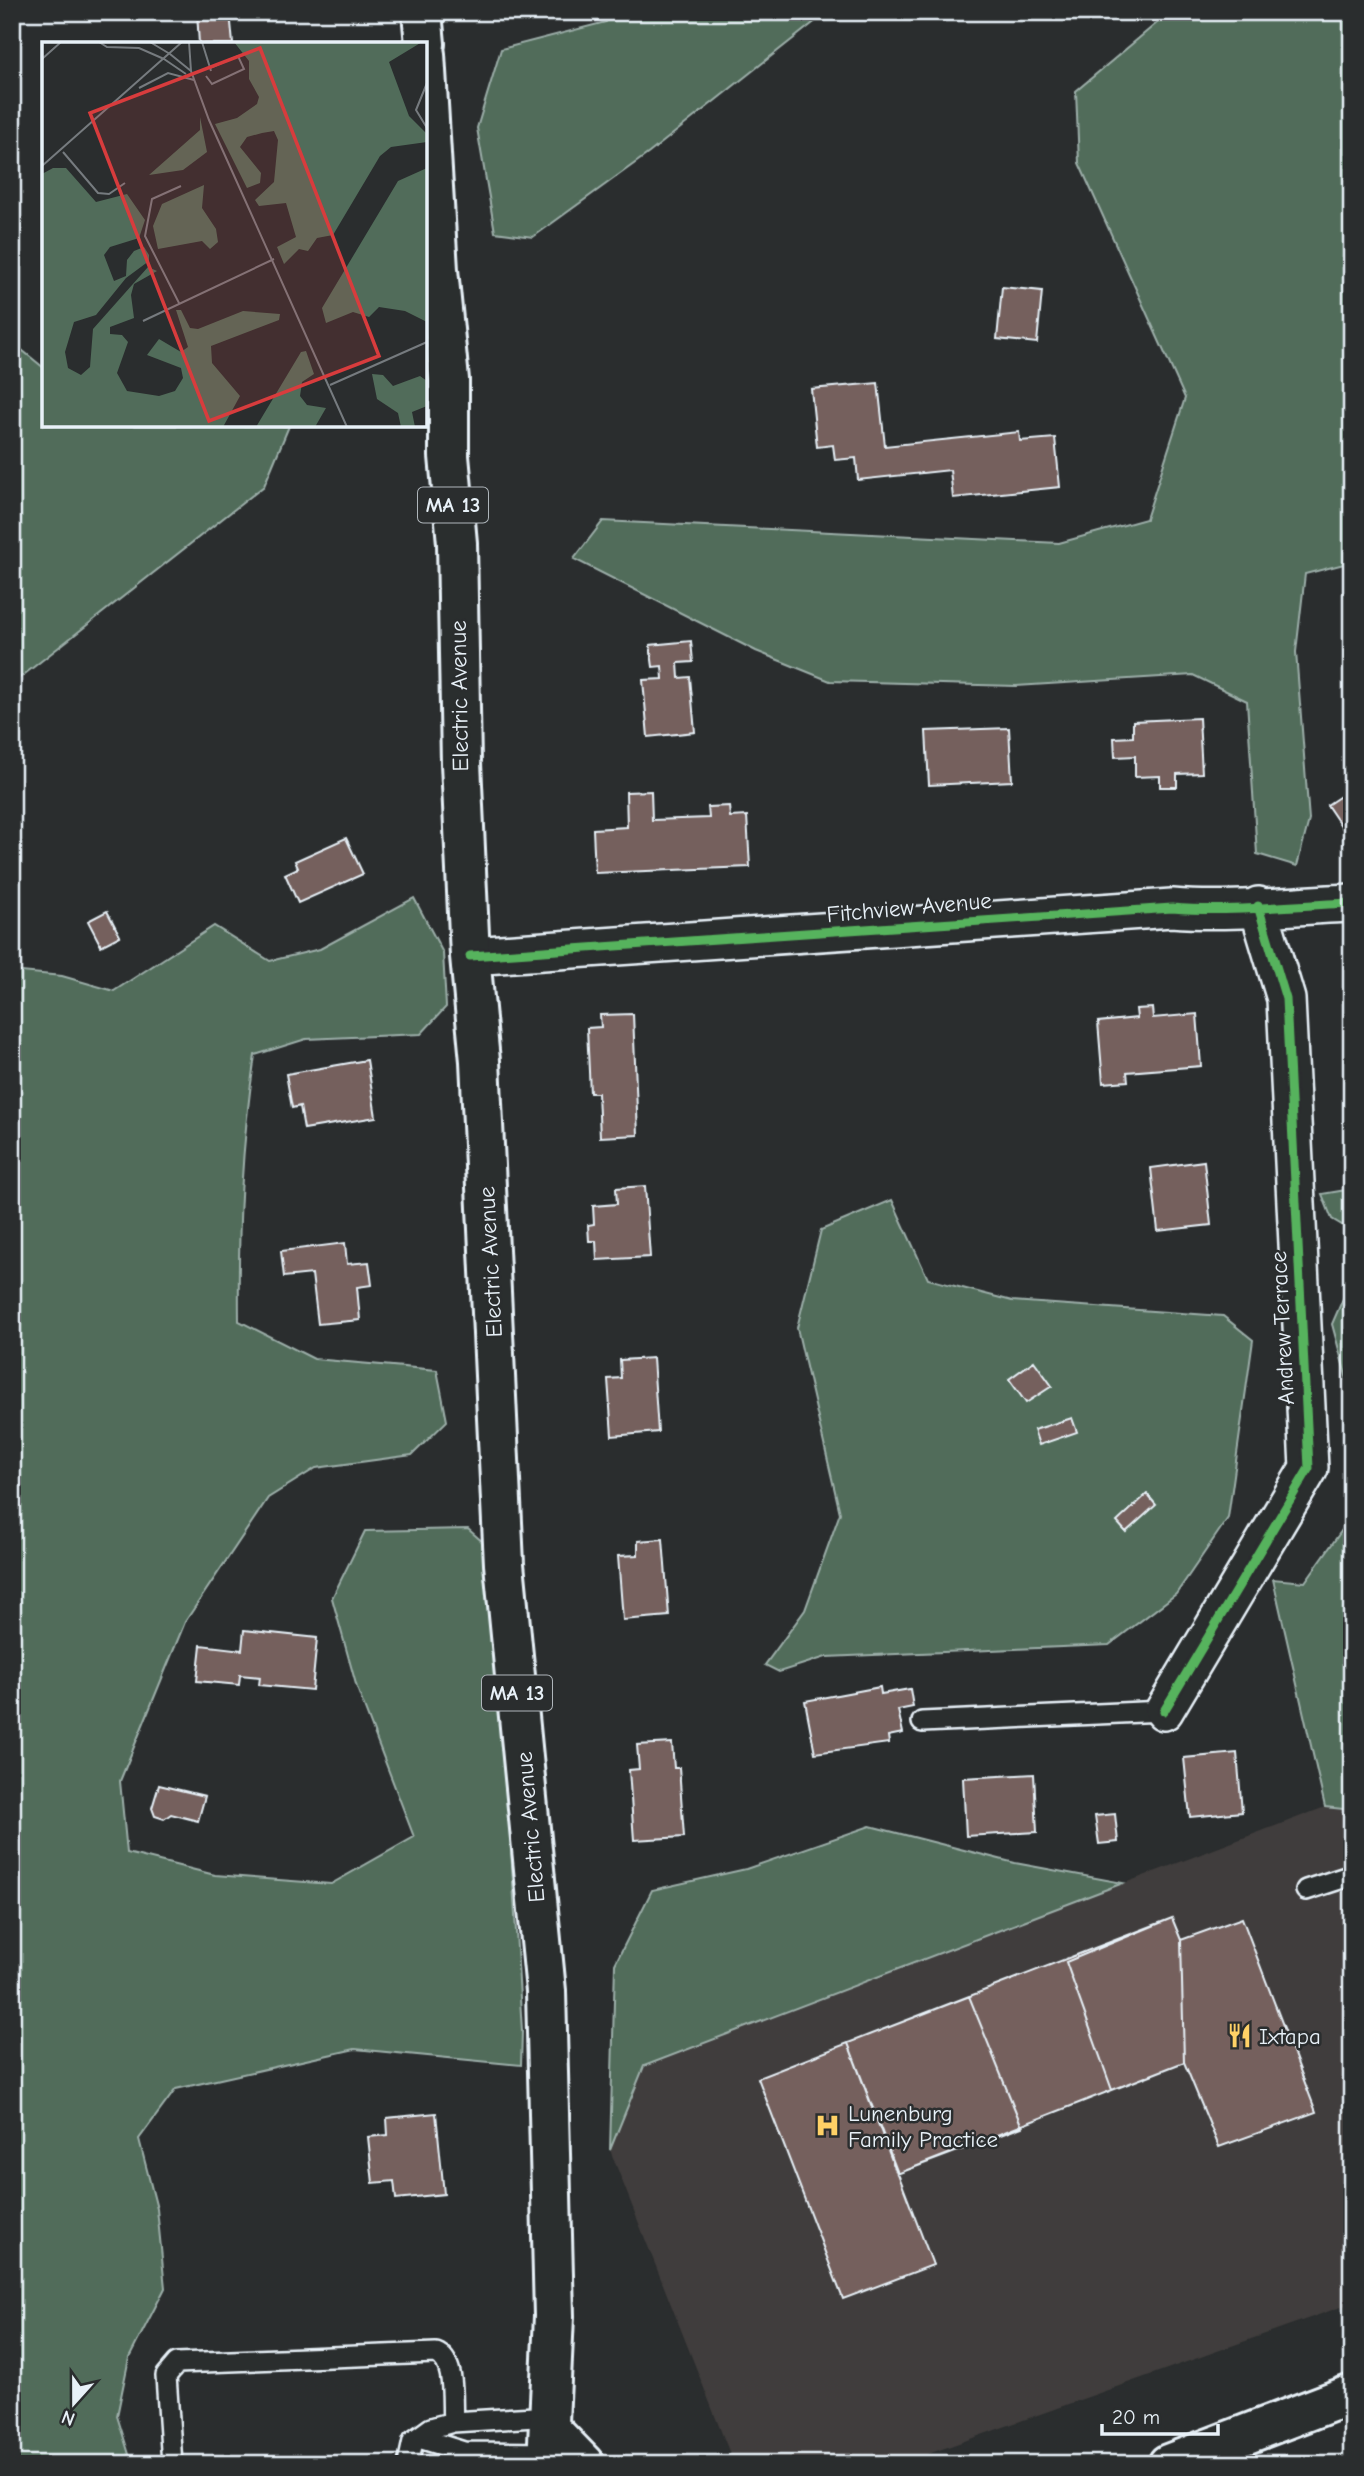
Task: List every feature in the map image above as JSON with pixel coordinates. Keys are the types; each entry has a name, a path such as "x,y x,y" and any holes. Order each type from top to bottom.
{"main road":[{"path":"422,12 425,42"},
{"name":"Electric Avenue","path":"427,87 438,270 449,380 449,456 457,543 461,764 470,956 480,1061 504,1564 546,1991 554,2316 562,2450"},
{"path":"1168,2464 1352,2393"}],"street":[{"name":"Fitchview Avenue","path":"470,956 1172,908 1217,912 1258,906 1352,903"},
{"name":"Andrew Terrace","path":"1164,1711 1309,1468 1286,999 1258,906"}],"lane":[{"path":"922,1722 1164,1711"},
{"path":"1306,1891 1352,1875"},
{"path":"172,2464 166,2382 168,2370 177,2363 436,2353 443,2356 449,2365 453,2422"},
{"path":"408,2464 410,2446 431,2428 453,2422 562,2450"},
{"path":"419,2438 464,2452 562,2450"}],"shaded area":[{"path":"1325,1807 1352,1810 1352,2303 900,2464 734,2464 610,2150 644,2066"}],"green space":[{"path":"611,12 827,12 649,153 533,237 495,232 477,128 501,49 606,22"},
{"path":"1170,12 1352,12 1352,562 1305,574 1296,652 1309,820 1297,866 1257,854 1247,701 1193,675 1016,686 830,681 756,651 574,559 603,521 1059,543 1146,519 1185,398 1079,163 1076,91"},
{"path":"12,342 42,366 42,427 289,427 264,486 12,684"},
{"path":"414,898 443,953 446,1007 421,1034 306,1039 255,1055 241,1188 239,1321 314,1359 437,1370 447,1421 412,1455 316,1468 268,1498 185,1622 120,1781 127,1853 215,1875 331,1884 414,1837 357,1688 332,1598 365,1531 468,1529 493,1551 522,2031 521,2065 355,2049 176,2089 139,2139 157,2209 165,2288 129,2358 117,2416 132,2464 12,2464 12,971 62,976 114,991 214,926 270,961 320,949"},
{"path":"1352,1189 1352,1231 1332,1219 1322,1194"},
{"path":"892,1200 928,1279 1012,1301 1223,1316 1253,1340 1228,1518 1176,1594 1109,1645 826,1657 779,1672 765,1665 805,1610 840,1513 797,1328 821,1230"},
{"path":"1352,1278 1352,1393 1351,1394 1332,1324"},
{"path":"1352,1516 1352,1810 1325,1807 1273,1579 1305,1582"},
{"path":"870,1826 1015,1863 1123,1883 644,2066 610,2150 615,1964 652,1890 746,1869"}],"building":[{"path":"197,12 230,12 233,42 199,42"},
{"path":"1002,287 1042,291 1037,343 997,339"},
{"path":"878,383 885,446 1019,432 1020,441 1055,438 1060,487 953,498 950,470 858,480 856,458 835,460 833,445 817,447 811,389"},
{"path":"691,641 693,662 678,663 679,678 690,677 695,732 648,737 643,680 663,679 662,666 653,667 650,645"},
{"path":"1199,718 1202,773 1177,774 1177,787 1160,787 1160,776 1135,777 1135,756 1115,757 1114,738 1133,737 1133,721"},
{"path":"1009,728 1012,781 929,785 926,731"},
{"path":"651,791 652,820 709,818 708,807 729,806 730,817 747,816 750,867 595,873 593,829 627,827 626,792"},
{"path":"1345,793 1352,803 1350,839 1327,805"},
{"path":"346,838 363,874 298,903 285,874 298,868 295,861"},
{"path":"107,911 120,936 101,946 88,921"},
{"path":"1152,1008 1153,1018 1197,1014 1201,1066 1127,1072 1128,1081 1103,1083 1098,1022 1137,1018 1136,1009"},
{"path":"633,1014 638,1135 600,1137 598,1093 590,1093 587,1028 601,1027 600,1015"},
{"path":"367,1060 376,1117 304,1129 300,1106 292,1108 286,1074"},
{"path":"1204,1161 1211,1225 1158,1231 1151,1168"},
{"path":"645,1186 650,1257 597,1260 596,1241 589,1241 588,1225 594,1224 593,1206 617,1204 616,1188"},
{"path":"345,1243 347,1264 369,1262 372,1285 357,1287 360,1320 318,1324 312,1274 284,1277 281,1251"},
{"path":"653,1358 658,1432 612,1436 608,1379 621,1378 620,1360"},
{"path":"1034,1361 1052,1386 1026,1403 1009,1379"},
{"path":"1072,1418 1077,1432 1039,1445 1034,1430"},
{"path":"1147,1494 1156,1505 1126,1532 1117,1522"},
{"path":"663,1539 669,1616 623,1620 618,1556 638,1555 638,1541"},
{"path":"244,1630 317,1638 312,1690 259,1685 260,1677 240,1675 239,1685 197,1681 201,1645 242,1650"},
{"path":"880,1687 881,1694 910,1689 913,1707 898,1710 903,1733 888,1736 889,1743 815,1753 805,1701"},
{"path":"672,1743 674,1768 679,1768 684,1837 634,1840 629,1770 639,1769 637,1745"},
{"path":"1237,1753 1242,1812 1190,1817 1184,1758"},
{"path":"1034,1774 1037,1832 966,1836 963,1778"},
{"path":"159,1785 205,1796 198,1821 171,1814 164,1819 155,1816 152,1808"},
{"path":"1115,1814 1118,1842 1099,1844 1095,1816"},
{"path":"1172,1918 1181,1940 1242,1918 1316,2112 1219,2147 1184,2062 897,2174 848,2043"},
{"path":"1172,1918 1181,1940 1184,2062 1112,2090 1066,1962"},
{"path":"969,1996 1022,2127 897,2174 848,2043"},
{"name":"Lunenburg Family Practice","path":"848,2043 933,2265 843,2299 758,2078"},
{"path":"436,2113 444,2194 396,2199 394,2181 373,2183 368,2137 388,2135 387,2118"}],"cycle path":[{"path":"470,956 1172,908 1240,909 1352,903"},
{"path":"1164,1711 1309,1468 1286,999 1258,906"}],"place":[{"name":"Ixtapa","path":"1239,2036"},
{"name":"Lunenburg Family Practice","path":"828,2126"}]}
